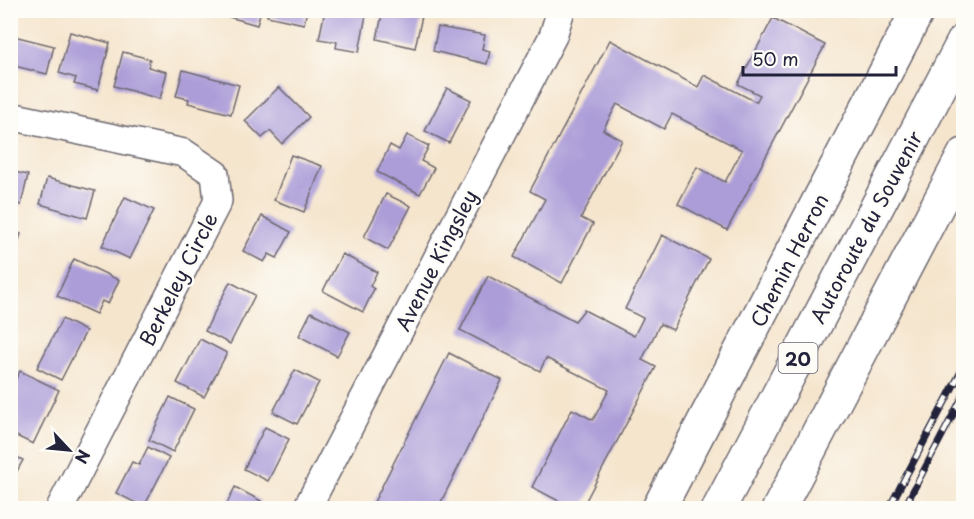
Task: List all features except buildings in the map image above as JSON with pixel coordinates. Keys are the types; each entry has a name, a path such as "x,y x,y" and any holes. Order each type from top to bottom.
{"main road":[{"name":"Chemin Herron","path":"659,508 918,10"},
{"name":"Autoroute du Souvenir","path":"719,508 963,41"},
{"name":"20","path":"779,508 963,155"}],"street":[{"name":"Avenue Kingsley","path":"307,508 553,36 561,10"},
{"name":"Berkeley Circle","path":"10,116 184,153 216,174 218,201 60,508"}],"railway":[{"path":"889,508 964,366"},
{"path":"904,508 964,394"}]}
